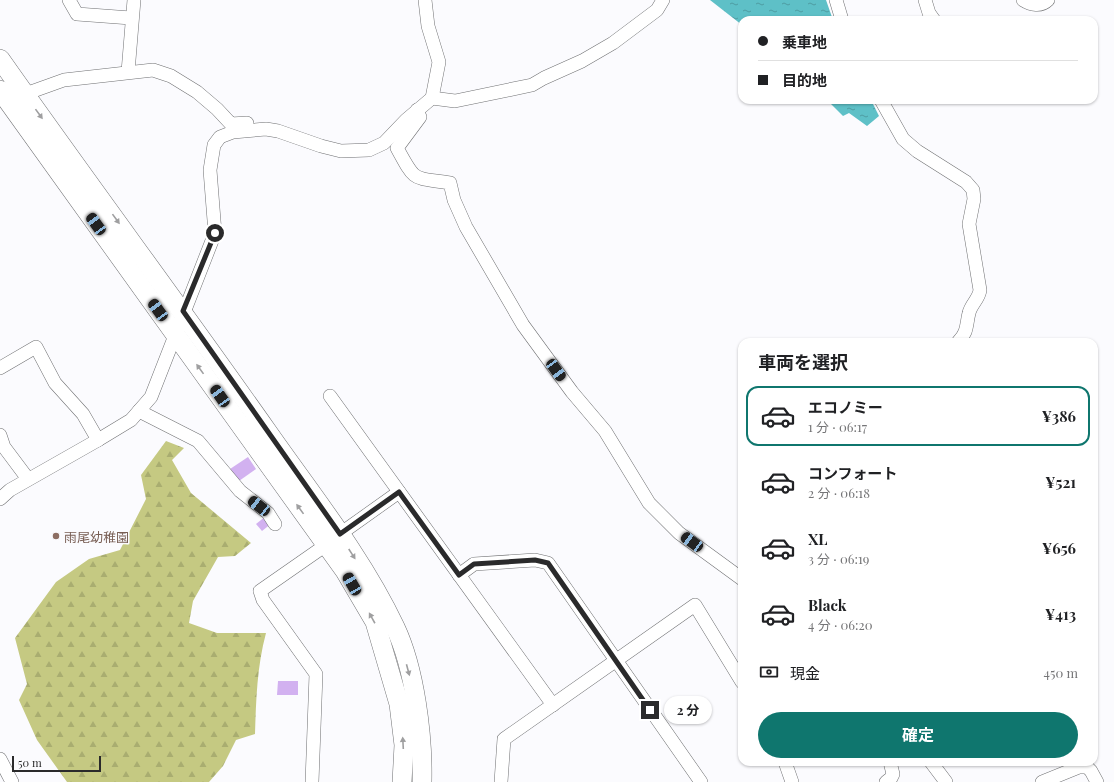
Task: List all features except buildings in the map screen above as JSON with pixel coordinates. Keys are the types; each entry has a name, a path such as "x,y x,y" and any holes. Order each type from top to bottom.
{"street":[{"path":"69,0 77,14 131,18"},
{"path":"128,72 131,18 134,0"},
{"path":"0,499 10,490 28,479 131,420 151,397 183,311 215,233 210,170 214,145 220,137 233,132 266,129 278,131 314,144 341,151 369,150 384,143 417,110 432,98 439,62 428,26 425,0"},
{"path":"432,98 455,101 532,85 544,78 582,62 608,46 657,10 663,0"},
{"path":"836,0 841,16"},
{"path":"925,0 931,16"},
{"path":"1024,0 1036,4 1044,4 1048,0"},
{"path":"0,59 183,311 333,540 345,571 375,622 399,704 404,745 402,782"},
{"path":"24,94 64,80 153,70 171,76 206,100 231,124 240,122 277,124 278,131"},
{"path":"0,90 175,334 333,540 366,574 398,635 411,681 417,714 422,761 422,782"},
{"path":"883,104 902,139 966,182 972,190 974,199 969,224 980,290 977,300 969,314 967,331 961,338"},
{"path":"417,110 420,117 397,148 409,170 418,179 450,183 454,200 466,227 523,326 572,392 605,431 649,503 679,533 738,576"},
{"path":"2,363 36,347 56,383 83,414 98,440"},
{"path":"330,396 553,705"},
{"path":"139,411 198,441 240,491 268,513 275,524"},
{"path":"0,435 4,447 28,479"},
{"path":"312,782 316,674 262,600 260,590 399,492"},
{"path":"459,575 474,564 535,560 548,563 701,782"},
{"path":"501,782 504,739 616,662 695,605 738,675"},
{"path":"0,759 12,782"},
{"path":"786,766 792,782"},
{"path":"886,782 893,774 891,766"},
{"path":"935,766 946,782"},
{"path":"1042,782 1079,767 1087,767 1094,776"}],"green space":[{"path":"166,441 184,448 172,460 191,493 251,543 235,556 218,557 193,601 189,623 217,633 266,633 259,670 255,734 236,740 223,766 209,782 67,782 37,740 19,700 27,684 15,638 56,582 89,559 120,550 146,499 141,475"}],"water":[{"path":"710,0 826,0 832,16 738,16 738,22"},
{"path":"831,104 873,104 879,116 867,126 849,113 843,116"}],"place":[{"name":"雨尾幼稚園","path":"56,536"}],"route":[{"path":"215,233 183,311 340,534 399,492 459,575 474,564 535,560 548,563 650,710"}]}
